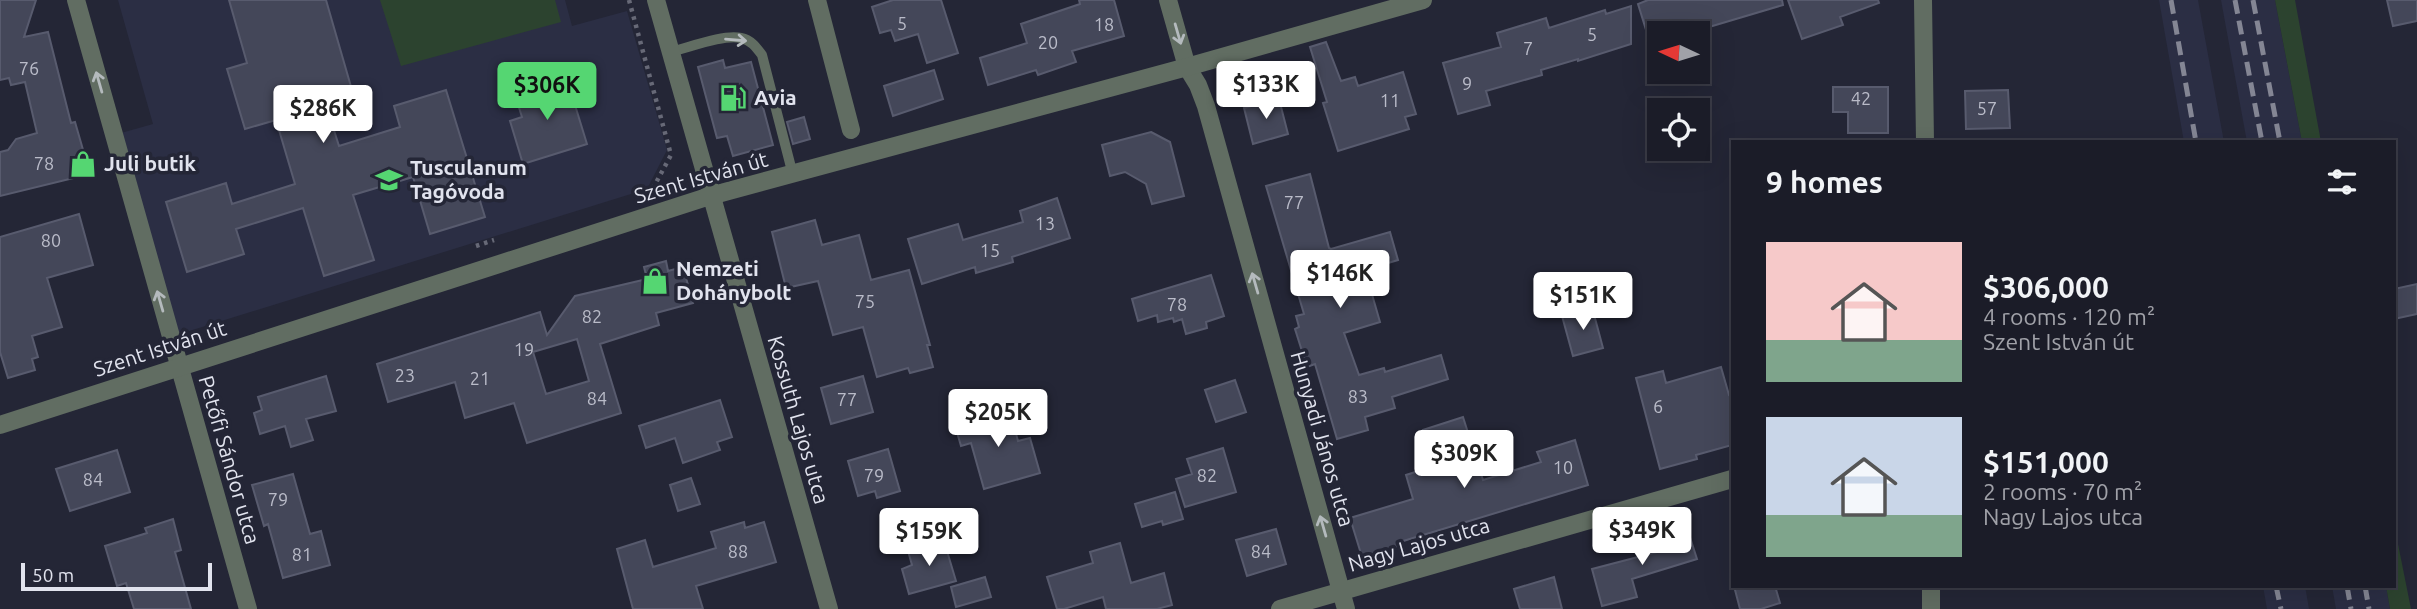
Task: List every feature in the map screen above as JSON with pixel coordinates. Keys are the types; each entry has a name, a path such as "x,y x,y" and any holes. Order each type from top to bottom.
{"street":[{"name":"Petőfi Sándor utca","path":"76,0 247,609"},
{"name":"Kossuth Lajos utca","path":"656,0 829,609"},
{"path":"817,0 851,130"},
{"name":"Hunyadi János utca","path":"1168,0 1187,67 1206,106 1344,600"},
{"name":"Szent István út","path":"0,425 710,196 1423,0"},
{"path":"1923,0 1925,140"},
{"name":"Nagy Lajos utca","path":"1280,609 1344,600 1731,479"},
{"path":"1931,588 1931,609"}],"lane":[{"path":"670,52 725,39 739,38 753,43 762,55 793,175"}],"path":[{"path":"629,0 671,155 654,189 648,193"},
{"path":"476,246 497,239"}],"shaded area":[{"name":"Tusculanum Tagóvoda","path":"118,0 565,0 572,26 627,11 667,150 647,189 170,337 114,135 153,124"},
{"path":"2159,0 2198,0 2224,140 2184,140"},
{"path":"2221,0 2275,0 2302,140 2247,140"},
{"path":"2263,588 2305,588 2309,609 2267,609"},
{"path":"2332,588 2386,588 2390,609 2336,609"}],"green space":[{"path":"380,0 555,0 561,22 401,66"},
{"path":"2275,0 2295,0 2321,140 2302,140"},
{"path":"2396,534 2411,609 2390,609 2386,588 2396,588"}],"building":[{"path":"0,0 36,0 24,37 48,32 71,123 75,122 90,174 0,196 0,152 8,150 16,139 37,133 25,82 11,85 9,78 0,80"},
{"name":"Tusculanum Tagóvoda","path":"229,0 326,0 354,97 326,105 339,146 400,127 394,106 446,90 485,217 430,234 413,177 353,195 374,260 324,276 303,208 236,229 244,254 187,272 166,202 226,183 232,204 295,184 276,120 245,129 227,69 247,63"},
{"path":"893,0 941,0 958,53 927,63 918,34 895,41 891,30 880,33 872,7"},
{"path":"1079,0 1114,0 1124,36 1072,51 1076,62 1038,75 1036,70 988,85 980,58 1027,43 1021,24 1080,4"},
{"path":"1648,0 1782,0 1783,5 1710,27 1710,21 1647,21 1647,33 1638,4"},
{"path":"1788,0 1878,0 1879,3 1840,17 1843,25 1802,39"},
{"path":"2387,0 2417,0 2417,21 2393,26"},
{"path":"1631,6 1631,44 1541,70 1542,75 1486,91 1490,105 1458,114 1443,63 1501,47 1497,33 1546,18 1549,28 1605,10 1606,14"},
{"path":"1326,42 1341,81 1355,77 1358,86 1403,72 1416,114 1405,117 1409,129 1338,151 1323,103 1327,102 1310,47"},
{"name":"Avia","path":"723,60 725,68 751,62 773,145 733,156 727,136 717,138 698,67"},
{"path":"934,70 943,99 893,116 884,86"},
{"path":"567,79 587,144 523,164 510,121 522,117 515,95"},
{"path":"1833,87 1888,87 1888,133 1848,133 1848,112 1833,112"},
{"path":"2008,90 2010,128 1966,129 1965,91"},
{"path":"1279,99 1288,134 1253,144 1244,108"},
{"path":"804,117 810,139 793,144 787,122"},
{"path":"1151,132 1170,142 1184,196 1152,204 1146,184 1125,172 1110,176 1102,145"},
{"path":"1310,174 1329,248 1390,232 1398,260 1365,270 1380,322 1344,333 1359,375 1384,368 1385,372 1441,355 1448,379 1392,397 1395,408 1365,417 1368,430 1337,439 1315,364 1307,367 1295,329 1299,327 1296,316 1304,314 1266,186"},
{"path":"1057,198 1070,238 1012,257 1013,262 976,273 975,267 922,284 908,239 958,224 963,240 1023,222 1020,211"},
{"path":"79,214 93,265 47,278 62,327 32,336 38,357 32,359 35,370 8,378 0,352 0,237"},
{"path":"815,220 822,245 859,235 871,280 909,270 930,345 927,345 933,367 910,373 908,368 877,377 863,327 833,335 818,281 786,288 772,232"},
{"path":"666,261 668,271 683,267 693,303 656,313 659,325 600,344 621,413 527,443 514,403 465,418 455,382 388,402 377,364 540,312 547,335 575,296 647,279 644,267","holes":["577,339 589,381 546,394 533,352"]},
{"path":"1211,275 1224,316 1206,322 1207,328 1186,334 1182,319 1174,322 1173,318 1158,322 1157,315 1138,321 1132,299"},
{"path":"2417,284 2417,314 2396,319 2396,289"},
{"path":"1592,307 1603,348 1573,356 1562,316"},
{"path":"1721,367 1729,395 1731,394 1731,445 1696,455 1697,459 1660,469 1636,378 1663,371 1666,383"},
{"path":"326,376 336,411 306,419 313,440 291,447 285,426 260,434 254,413 262,410 258,397"},
{"path":"863,376 873,412 831,424 821,388"},
{"path":"1235,380 1246,412 1216,422 1205,390"},
{"path":"720,400 732,437 717,442 720,450 683,463 675,438 646,448 639,426"},
{"path":"997,410 999,419 1011,415 1018,441 1030,438 1040,473 984,489 971,443 961,446 954,422"},
{"path":"1463,417 1483,480 1541,462 1537,452 1575,440 1588,485 1400,542 1401,545 1362,557 1350,518 1413,499 1406,475 1434,466 1423,430"},
{"path":"1223,448 1236,492 1185,507 1176,479 1192,474 1187,459"},
{"path":"888,449 900,491 877,498 875,491 858,496 848,461"},
{"path":"117,450 130,492 70,511 56,469"},
{"path":"293,474 310,534 321,531 330,565 283,578 268,524 264,526 252,485"},
{"path":"691,478 700,504 678,511 670,485"},
{"path":"1175,492 1183,519 1142,527 1135,504"},
{"path":"173,519 181,550 175,552 191,609 134,609 126,583 117,586 105,546 147,533 145,528"},
{"path":"744,522 745,528 764,522 776,562 696,586 703,609 633,609 617,549 645,540 653,567 716,548 711,532"},
{"path":"1687,528 1697,559 1632,579 1637,597 1602,606 1592,569 1657,552 1653,539"},
{"path":"1276,529 1286,564 1247,576 1236,540"},
{"path":"944,541 956,581 909,594 902,569 912,565 908,551"},
{"path":"1120,543 1131,583 1164,573 1172,605 1157,609 1106,609 1103,597 1057,609 1047,577 1093,563 1090,552"},
{"path":"985,577 991,597 956,607 951,587"},
{"path":"1554,577 1562,609 1520,609 1514,589"},
{"path":"1735,588 1776,588 1780,603 1761,609 1740,609"}],"railway":[{"path":"2171,0 2196,140"},
{"path":"2235,0 2262,140"},
{"path":"2253,0 2280,140"},
{"path":"2276,588 2281,609"},
{"path":"2347,588 2351,609"},
{"path":"2365,588 2369,609"}],"place":[{"name":"Avia","path":"733,98"},
{"name":"Juli butik","path":"83,164"},
{"name":"Tusculanum Tagóvoda","path":"389,180"},
{"name":"Nemzeti Dohánybolt","path":"655,281"}]}
